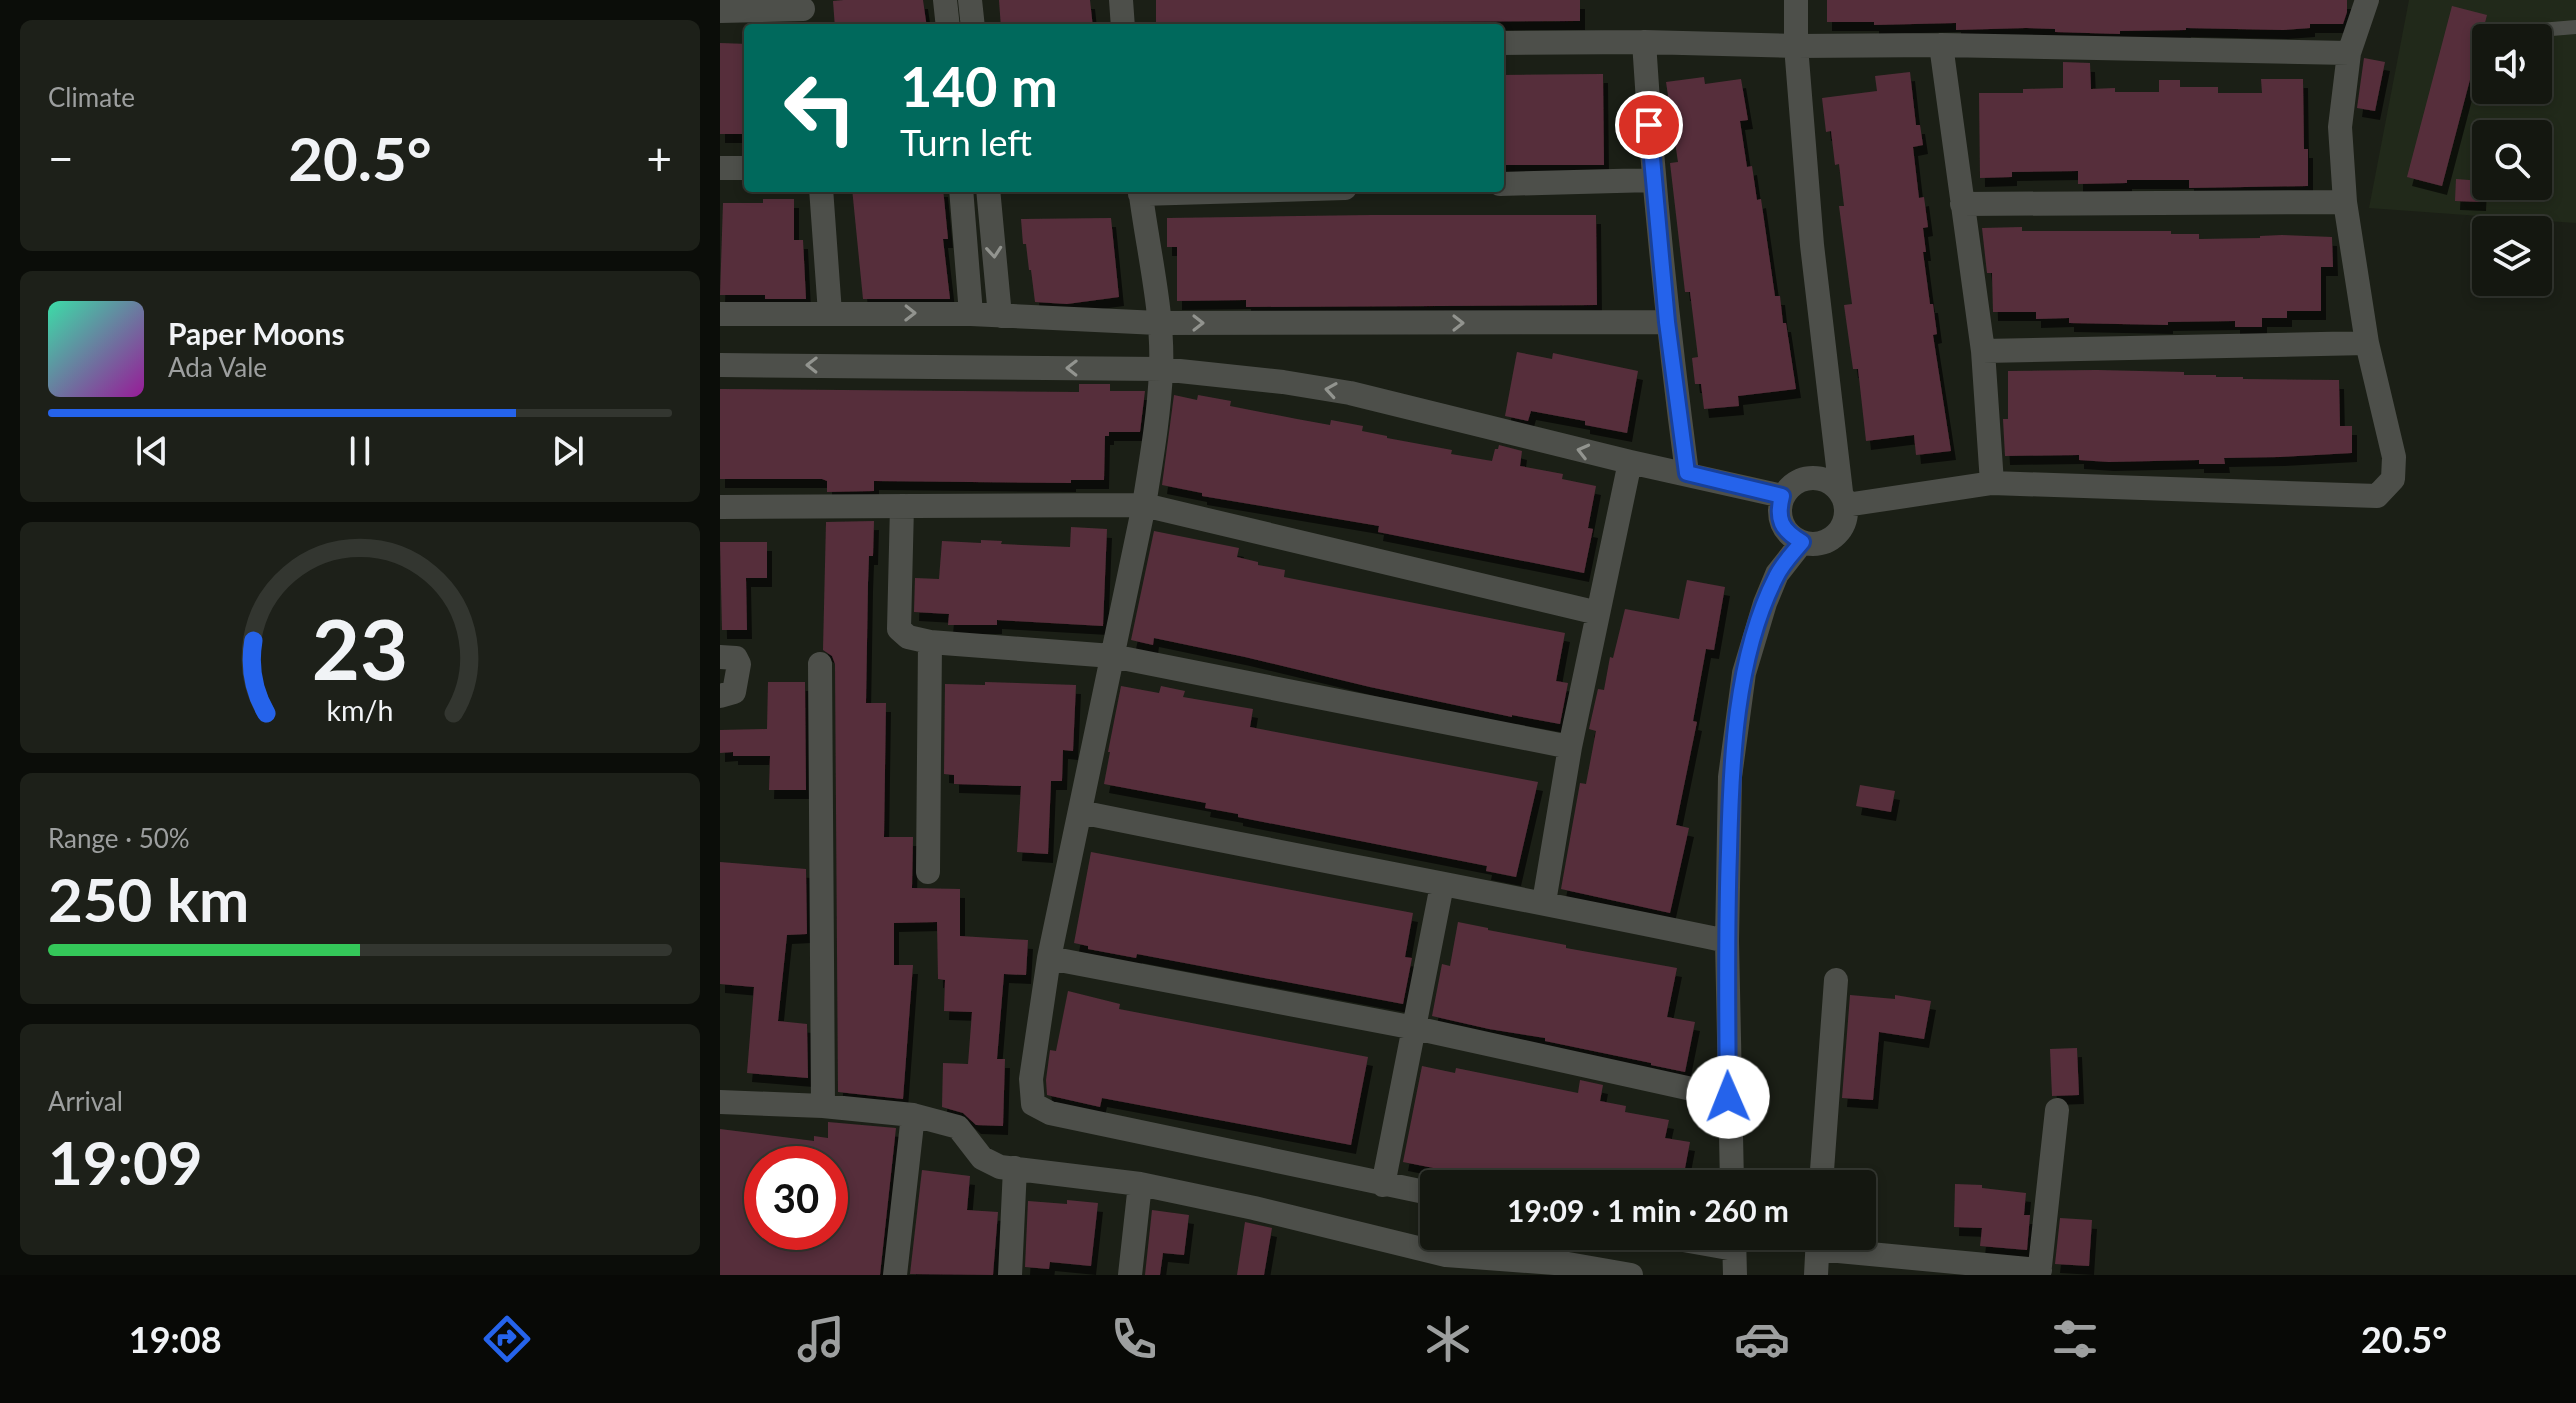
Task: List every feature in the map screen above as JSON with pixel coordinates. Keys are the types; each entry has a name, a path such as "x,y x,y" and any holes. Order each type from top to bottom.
{"street":[{"path":"1121,0 1123,24"},
{"path":"1796,0 1796,46 1812,245 1843,499 1845,519 1839,532 1812,544 1789,535 1781,523 1779,509 1782,496 1791,484 1804,478 1818,477 1831,482 1843,499"},
{"path":"1843,499 1992,483 2377,496 2393,479 2394,457 2367,343 2345,202 2340,127 2349,53 2367,0"},
{"path":"720,11 804,12"},
{"path":"947,17 972,16"},
{"path":"1644,42 1667,322 1687,473"},
{"path":"1504,43 1941,45 2349,53"},
{"path":"1941,45 1983,351 1992,483"},
{"path":"720,168 744,168"},
{"path":"1504,184 1653,180"},
{"path":"821,192 830,313"},
{"path":"961,192 971,314"},
{"path":"988,192 1000,316"},
{"path":"1140,192 1158,323 1161,369 1144,505 1049,958 1031,1079 1033,1104 1050,1113 1420,1192"},
{"path":"1962,204 2345,202"},
{"path":"720,314 971,314 1158,323 1667,322"},
{"path":"1983,351 2367,343"},
{"path":"720,365 1161,369 1283,382 1350,393 1782,496"},
{"path":"1544,902 1570,747 1630,462"},
{"path":"720,507 1144,505 1598,613"},
{"path":"902,506 899,629 908,637 930,642 1112,656 1570,747"},
{"path":"1731,1170 1727,941 1730,777 1744,673 1765,603 1777,574 1802,542"},
{"path":"928,872 930,642"},
{"path":"720,657 736,658 739,664 734,692 720,696"},
{"path":"820,664 823,1106"},
{"path":"1080,812 1442,885 1544,902 1727,941"},
{"path":"1383,1185 1442,885"},
{"path":"1049,958 1415,1028 1728,1097"},
{"path":"1822,1170 1836,980"},
{"path":"720,1102 823,1106 913,1115 958,1127 982,1158 1000,1167 1140,1184 1446,1255 1568,1264 1631,1275"},
{"path":"1872,1250 2040,1272 2057,1110"},
{"path":"895,1275 913,1115"},
{"path":"1010,1275 1015,1168"},
{"path":"1130,1275 1140,1184"},
{"path":"1734,1250 1735,1275"},
{"path":"1816,1275 1818,1250"}],"lane":[{"path":"2552,29 2576,27"}],"shaded area":[{"path":"2409,0 2576,0 2576,223 2552,221 2552,216 2479,216 2369,208"}],"building":[{"path":"923,0 926,24 835,24 833,1"},
{"path":"999,0 1090,0 1093,24 1001,24"},
{"path":"1156,0 1580,0 1580,21 1156,23"},
{"path":"1827,0 2347,0 2347,12 2343,24 2310,24 2310,28 2186,28 2120,31 2120,34 2026,28 1956,30 1956,23 1874,25 1874,22 1827,22"},
{"path":"2452,6 2487,15 2485,24 2472,24 2472,72 2442,186 2407,177"},
{"path":"720,43 744,44 744,134 720,134"},
{"path":"2364,58 2385,62 2375,111 2357,108"},
{"path":"2063,62 2090,63 2091,89 2115,88 2115,92 2159,92 2159,80 2180,80 2180,87 2218,87 2218,93 2262,93 2261,79 2303,79 2308,186 2189,188 2189,180 2078,184 2078,171 2012,172 2012,177 1980,178 1979,93 2023,93 2023,89 2063,88"},
{"path":"1910,72 1916,125 1920,125 1923,145 1913,147 1919,198 1924,197 1928,227 1923,228 1926,252 1923,252 1930,304 1933,304 1937,334 1933,335 1951,451 1916,455 1914,435 1866,441 1858,369 1853,369 1844,305 1852,304 1839,206 1844,206 1839,164 1835,165 1831,131 1826,132 1822,98 1877,91 1875,76"},
{"path":"1603,74 1604,165 1504,165 1504,75"},
{"path":"1704,77 1705,84 1741,79 1748,120 1740,121 1747,167 1752,166 1757,200 1761,199 1775,296 1780,296 1796,389 1738,396 1739,406 1704,409 1701,384 1695,384 1692,358 1698,357 1690,292 1685,292 1670,163 1678,162 1666,82"},
{"path":"2456,179 2472,180 2472,200 2481,202 2455,201"},
{"path":"852,192 943,192 948,239 943,239 950,299 863,299"},
{"path":"763,199 794,199 794,240 803,240 806,299 720,295 723,203 763,203"},
{"path":"1596,215 1597,305 1246,307 1246,300 1177,301 1177,247 1167,247 1167,218"},
{"path":"1111,218 1119,297 1067,304 1035,302 1021,219"},
{"path":"2022,227 2022,231 2171,231 2171,234 2199,234 2199,239 2282,235 2332,237 2333,267 2321,267 2321,311 2287,311 2287,318 2262,318 2262,327 2235,327 2235,321 2168,322 2168,325 2069,323 2069,318 2036,319 2036,312 1993,312 1992,273 1987,273 1982,228"},
{"path":"1517,352 1552,359 1553,353 1638,371 1627,433 1531,411 1528,421 1505,416"},
{"path":"2008,371 2184,372 2184,375 2243,379 2339,380 2340,426 2352,426 2352,453 2224,458 2225,464 2199,464 2199,460 2109,462 2079,460 2079,455 2005,456 2003,419 2008,419"},
{"path":"1079,384 1110,384 1110,391 1145,391 1140,432 1109,432 1109,436 1105,436 1104,480 1071,480 1071,483 874,481 874,491 827,492 827,481 822,479 720,479 720,389 1079,392"},
{"path":"1174,395 1197,400 1198,395 1231,401 1230,406 1330,425 1331,420 1363,426 1362,431 1387,438 1492,461 1499,445 1522,451 1520,466 1563,474 1562,479 1596,486 1588,528 1593,529 1584,573 1378,532 1379,526 1202,496 1202,493 1162,485"},
{"path":"874,521 873,556 869,556 866,703 886,703 884,837 913,837 912,888 960,889 960,936 1028,940 1026,975 1004,974 997,1059 1005,1059 1003,1126 976,1125 963,1113 942,1107 943,1063 968,1064 972,1012 944,1011 945,980 938,979 937,922 894,923 894,965 913,965 903,1099 838,1092 835,664 832,656 823,650 826,522"},
{"path":"1071,527 1107,529 1103,626 997,620 997,625 948,625 949,614 914,612 915,578 939,579 942,541 981,543 981,540 1002,541 1001,544 1070,547"},
{"path":"1154,531 1239,548 1237,557 1285,570 1284,577 1565,633 1556,681 1568,683 1560,724 1370,687 1154,638 1153,645 1131,640"},
{"path":"720,542 767,542 767,578 746,578 747,630 722,630"},
{"path":"1687,580 1725,587 1714,650 1706,649 1693,721 1697,722 1676,825 1689,828 1670,913 1561,889 1580,783 1586,784 1596,731 1589,729 1598,689 1604,690 1610,657 1613,658 1625,609 1679,619"},
{"path":"768,682 805,682 806,790 769,790 770,756 720,753 720,730 767,729"},
{"path":"985,682 1076,685 1073,751 1063,750 1062,781 1051,781 1048,854 1017,852 1021,786 954,784 954,775 944,774 945,684 985,685"},
{"path":"1121,686 1159,693 1161,686 1185,691 1183,697 1253,709 1250,727 1538,782 1516,877 1486,871 1487,866 1238,817 1238,814 1205,808 1206,803 1104,784"},
{"path":"1860,785 1895,791 1891,812 1856,806"},
{"path":"1091,852 1413,913 1405,957 1412,958 1403,1004 1137,954 1136,958 1088,949 1088,946 1074,943"},
{"path":"720,862 806,869 807,934 787,935 778,1021 807,1024 808,1078 747,1073 754,987 720,984"},
{"path":"1458,922 1566,945 1566,948 1677,968 1667,1017 1695,1022 1685,1072 1545,1041 1545,1038 1432,1016 1442,964 1450,966"},
{"path":"1068,991 1120,1004 1119,1009 1368,1057 1351,1145 1102,1098 1100,1107 1047,1095 1050,1050 1056,1051"},
{"path":"1850,995 1895,999 1895,995 1931,1001 1924,1039 1879,1032 1873,1100 1842,1098"},
{"path":"2077,1048 2079,1095 2052,1096 2050,1049"},
{"path":"1422,1066 1455,1073 1456,1068 1578,1093 1580,1080 1603,1085 1600,1101 1626,1106 1625,1112 1669,1120 1665,1138 1690,1142 1685,1170 1444,1170 1403,1162"},
{"path":"828,1122 896,1128 880,1275 720,1275 720,1129 814,1141 814,1136 828,1138"},
{"path":"922,1170 970,1176 967,1210 998,1212 993,1275 910,1274"},
{"path":"1955,1184 1982,1185 1982,1188 2026,1193 2024,1215 2030,1215 2027,1250 1980,1246 1982,1228 1954,1227"},
{"path":"1067,1200 1098,1203 1091,1266 1050,1262 1049,1269 1025,1267 1028,1201 1067,1204"},
{"path":"1152,1210 1189,1215 1184,1255 1163,1253 1160,1275 1145,1275"},
{"path":"2060,1218 2092,1220 2089,1266 2055,1264"},
{"path":"1245,1222 1272,1228 1264,1275 1237,1275"}],"route":[{"path":"1649,125 1667,322 1687,473 1782,496 1779,509 1781,523 1789,535 1802,542 1777,574 1765,603 1744,673 1730,777 1728,1097"}]}
